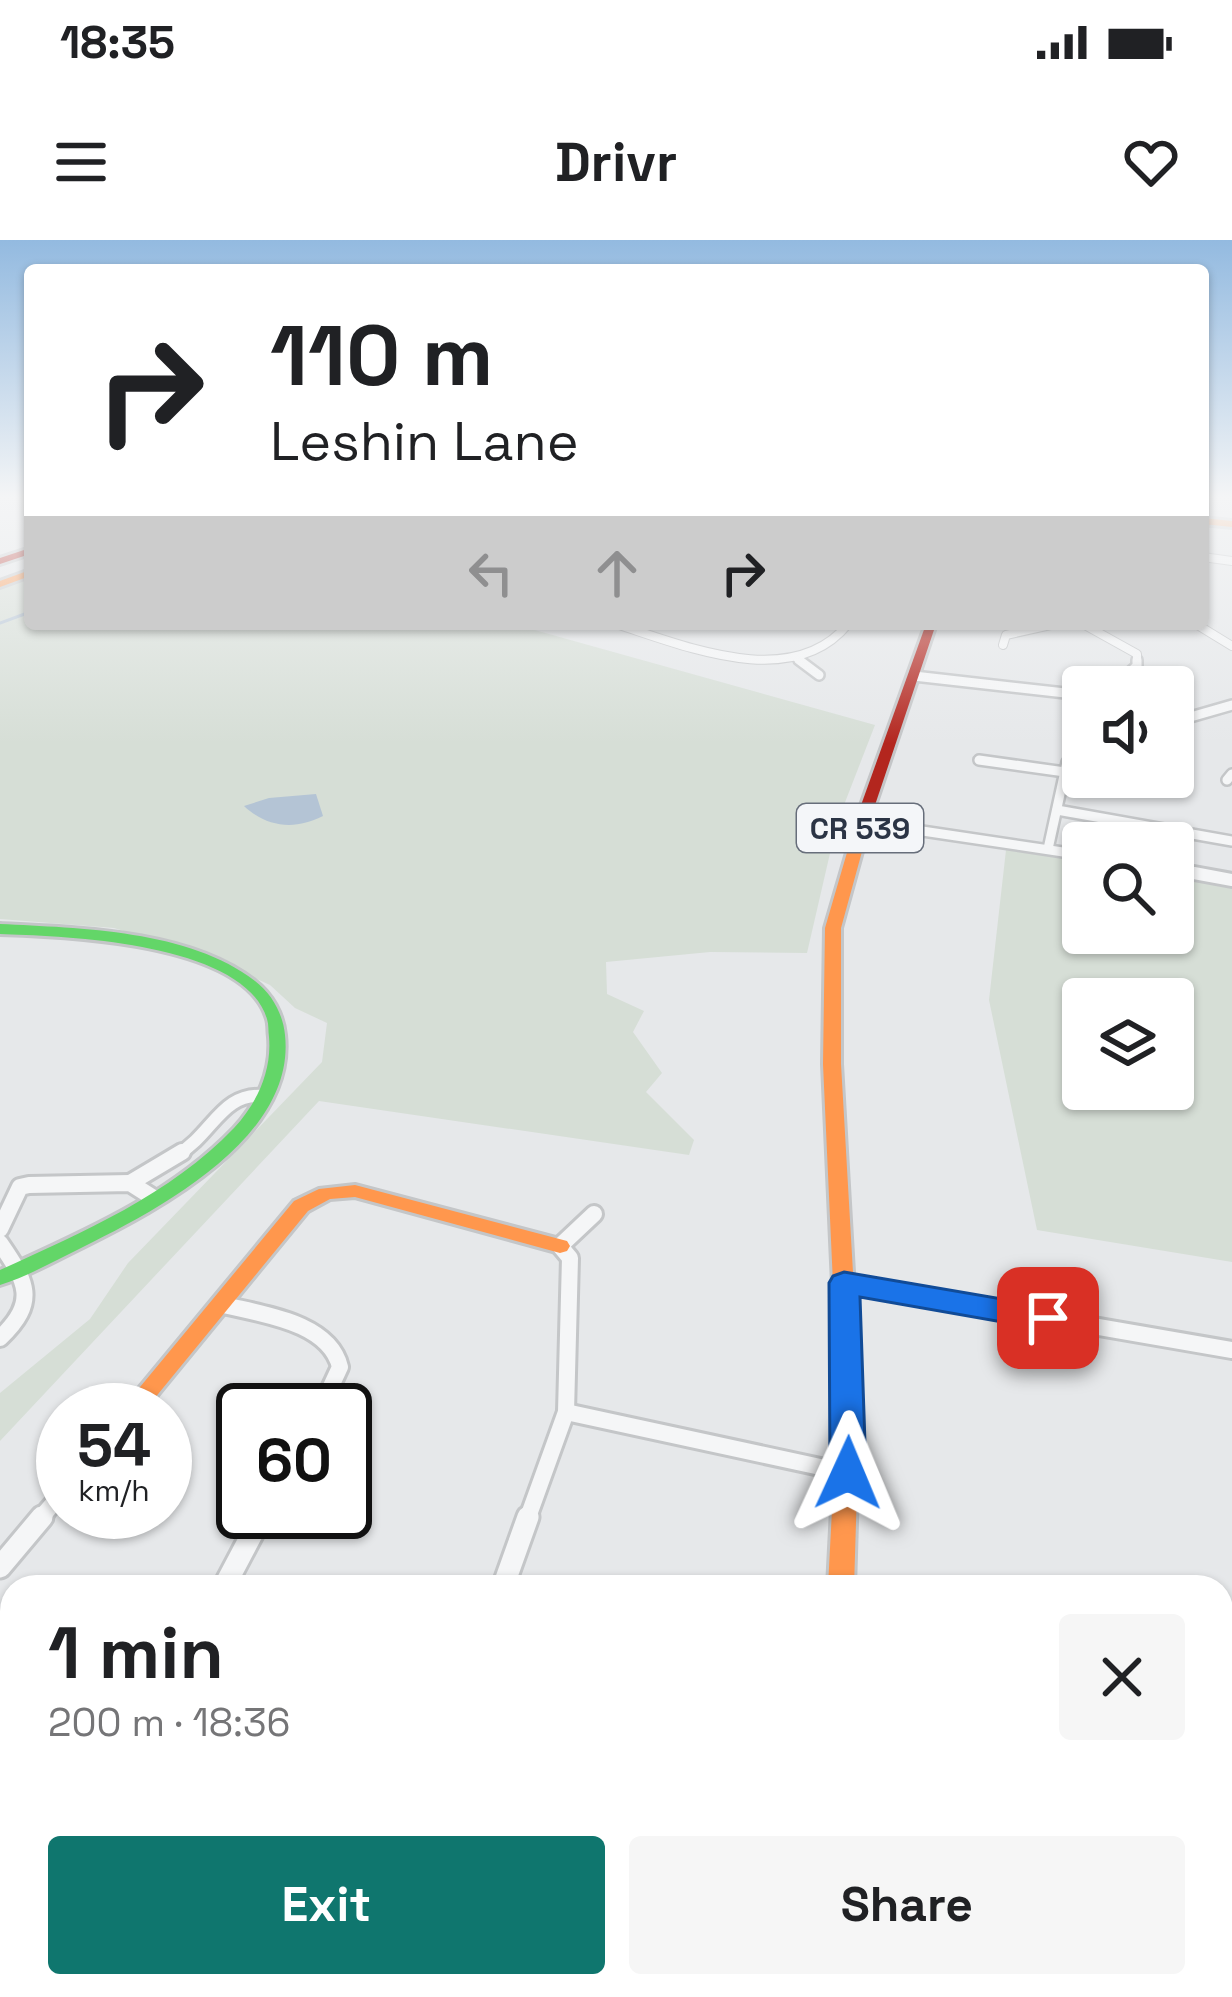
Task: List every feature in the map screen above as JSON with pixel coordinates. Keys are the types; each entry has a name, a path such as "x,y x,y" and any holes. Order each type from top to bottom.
{"main road":[{"name":"CR 539","path":"842,1575 848,1473 832,1040 833,928 862,822 929,630"},
{"path":"0,929 156,944 260,992 277,1013 284,1041 281,1062 243,1130 152,1197 9,1274"},
{"path":"154,1383 301,1206 340,1191 560,1246"}],"street":[{"path":"638,630 734,656 797,658 835,646 844,630"},
{"path":"1003,645 1001,639 1006,635 1028,630"},
{"path":"1097,630 1137,654 1135,666"},
{"path":"1206,630 1232,646"},
{"path":"797,658 819,675"},
{"path":"914,676 1062,692"},
{"path":"1194,716 1232,705"},
{"path":"979,760 1062,771"},
{"path":"1048,849 1062,789"},
{"path":"1057,810 1232,841"},
{"path":"862,822 1062,851"},
{"path":"1194,873 1232,880"},
{"path":"0,1229 20,1186 130,1183 201,1141 231,1101 245,1094 265,1096"},
{"path":"130,1183 152,1197"},
{"path":"507,1575 566,1412 570,1258 560,1246 594,1214"},
{"path":"0,1243 9,1274 28,1302 19,1321 0,1338"},
{"path":"844,1283 1232,1349"},
{"path":"220,1304 317,1333 338,1354 334,1383"},
{"path":"566,1412 848,1473"},
{"path":"0,1568 36,1525"},
{"path":"231,1575 250,1539"}],"shaded area":[{"path":"5,580 24,580 24,630 535,630 875,725 837,823 807,953 710,952 606,962 607,994 644,1011 633,1032 662,1073 646,1092 694,1140 689,1155 319,1101 54,1383 36,1383 36,1403 0,1441 0,1393 90,1319 128,1263 322,1062 327,1023 295,1008 270,985 205,956 114,928 0,919 0,582"},
{"path":"1006,850 1062,858 1062,954 1194,954 1194,880 1232,887 1232,1262 1037,1230 989,1000"}],"water":[{"path":"316,794 323,816 302,823 272,823 244,806 269,798"}],"waterway":[{"path":"0,623 24,614"}],"traffic: fast":[{"path":"0,929 126,939 218,964 253,986 275,1016 279,1056 260,1105 217,1155 129,1215 0,1278"}],"traffic: slow":[{"path":"0,584 11,580"},
{"path":"841,1575 849,1394 832,1064 833,928 867,808"},
{"path":"154,1383 301,1206 326,1193 355,1191 560,1246"}],"traffic: jam":[{"path":"867,808 929,630"}],"route":[{"path":"848,1473 844,1283 1048,1318"}]}
